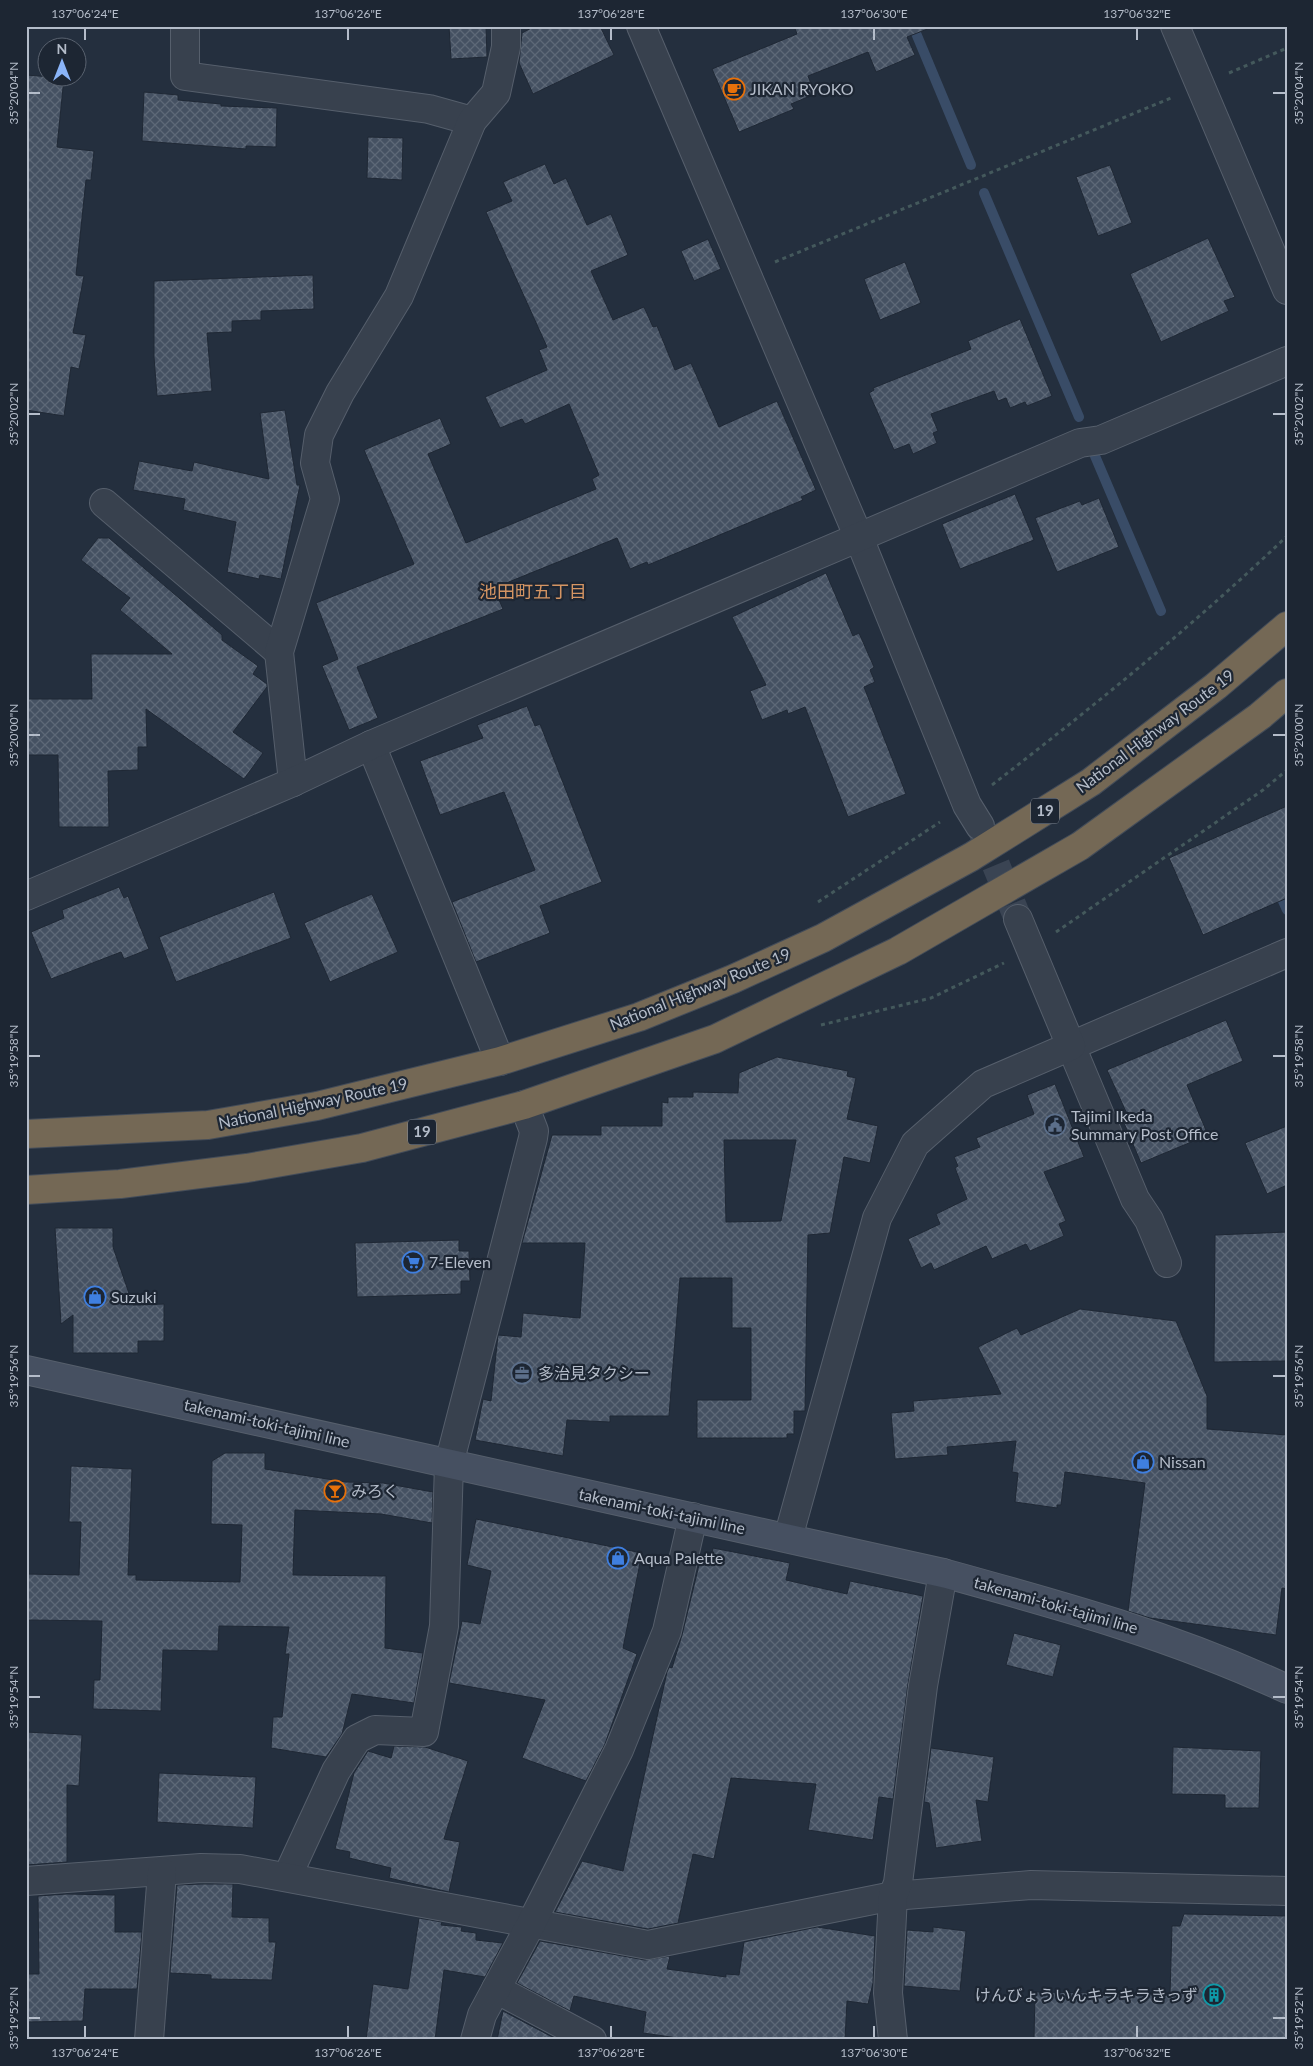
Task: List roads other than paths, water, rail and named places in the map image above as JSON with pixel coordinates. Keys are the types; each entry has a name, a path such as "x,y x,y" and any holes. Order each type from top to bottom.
{"highway":[{"name":"National Highway Route 19","path":"26,1134 208,1125 317,1106 500,1061 639,1017 734,979 823,938 972,858 1091,782 1216,686 1287,626"},
{"name":"19","path":"26,1190 120,1184 256,1166 362,1148 524,1105 714,1039 898,951 1080,846 1260,716 1287,693"}],"main road":[{"name":"takenami-toki-tajimi line","path":"26,1370 943,1574 1075,1609 1143,1630 1228,1662 1287,1689"}],"street":[{"path":"186,26 186,76 429,109 472,121"},
{"path":"293,782 279,652 325,499 315,463 319,435 340,393 399,296 472,121 496,93 506,47 506,26"},
{"path":"641,26 859,538 973,815"},
{"path":"1175,26 1287,290"},
{"path":"26,896 293,782 371,745 1080,443 1101,440 1287,361"},
{"path":"104,504 279,652"},
{"path":"371,745 500,1061"},
{"path":"1018,919 1135,1199 1149,1220 1167,1263"},
{"path":"788,1538 877,1218 915,1144 983,1084 1287,953"},
{"path":"287,1877 336,1771 357,1739 375,1730 407,1729 424,1732 444,1626 449,1464 533,1138 534,1131 524,1105"},
{"path":"476,2040 482,2015 532,1922 619,1750 667,1631 693,1517"},
{"path":"893,2040 888,1993 893,1896 898,1883 923,1686 943,1574"},
{"path":"26,1881 201,1868 240,1868 648,1945 893,1896 1031,1885 1287,1892"},
{"path":"149,2040 162,1872"},
{"path":"496,1989 592,2040"}],"waterway":[{"path":"913,26 971,165"},
{"path":"984,193 1079,417"},
{"path":"1095,456 1161,611"},
{"path":"1277,888 1287,910"}],"tunnel":[{"path":"980,826 1018,919"}],"place":[{"name":"JIKAN RYOKO","path":"734,89"},
{"name":"Tajimi Ikeda Summary Post Office","path":"1055,1125"},
{"name":"7-Eleven","path":"413,1262"},
{"name":"Suzuki","path":"95,1297"},
{"name":"多治見タクシー","path":"522,1373"},
{"name":"Nissan","path":"1143,1462"},
{"name":"みろく","path":"335,1491"},
{"name":"Aqua Palette","path":"618,1558"},
{"name":"けんびょういんキラキラきっず","path":"1214,1995"}],"district":[{"name":"池田町五丁目","path":"533,592"}]}
